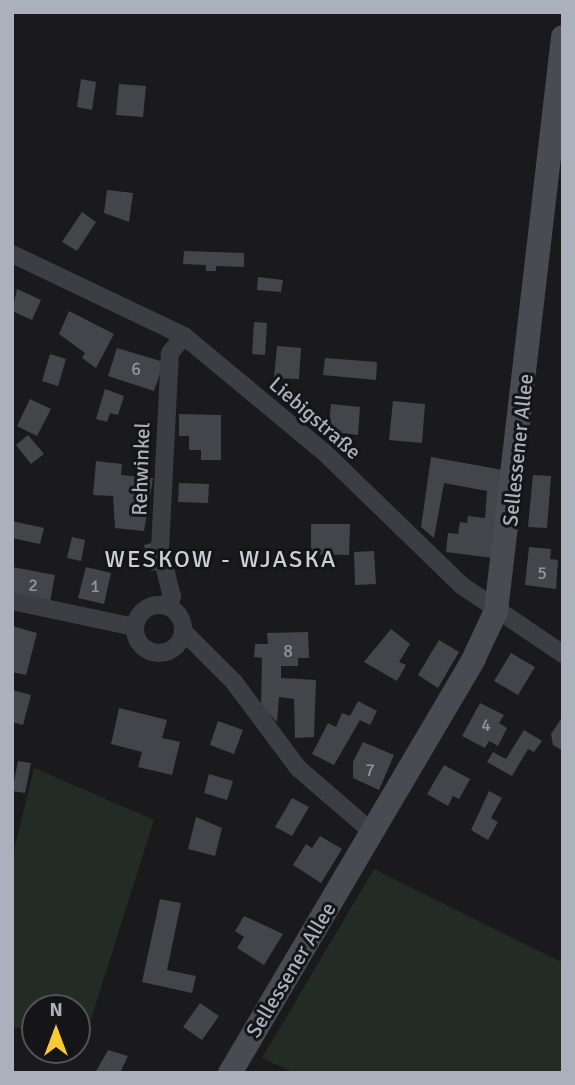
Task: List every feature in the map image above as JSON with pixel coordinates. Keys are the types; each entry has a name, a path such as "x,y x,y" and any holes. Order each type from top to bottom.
{"main road":[{"name":"Sellessener Allee","path":"230,1073 487,634 496,611 563,37"}],"street":[{"name":"Liebigstraße","path":"12,254 184,336 325,453 461,585 563,654"},
{"name":"Rehwinkel","path":"164,605 172,597 160,549 170,353 184,336"},
{"path":"12,601 134,627"},
{"path":"164,605 181,618 183,631 176,647 161,654 139,643 134,627 141,612 164,605"},
{"path":"183,631 234,682 298,768 371,831"}],"shaded area":[{"path":"34,768 154,820 91,1019 91,994 21,994 21,1028 12,1027 12,858"},
{"path":"374,869 563,963 563,1073 295,1073 262,1058"}],"building":[{"path":"81,79 96,82 92,110 77,107"},
{"path":"119,84 146,86 143,117 116,115"},
{"path":"107,190 133,193 129,222 104,213"},
{"path":"82,212 96,222 77,251 62,242"},
{"path":"184,251 244,253 244,267 216,266 216,271 206,271 206,265 183,264"},
{"path":"258,277 283,280 281,292 257,290"},
{"path":"17,289 41,300 32,320 12,311"},
{"path":"69,311 114,334 96,368 82,358 85,353 59,334"},
{"path":"254,322 267,323 265,355 252,354"},
{"path":"277,346 301,348 299,379 274,378"},
{"path":"117,348 164,362 154,391 108,376"},
{"path":"50,354 66,359 58,386 42,381"},
{"path":"325,358 377,362 376,380 323,375"},
{"path":"105,389 124,396 118,415 110,413 107,422 96,419"},
{"path":"30,399 51,409 37,436 17,426"},
{"path":"393,401 425,404 422,443 389,440"},
{"path":"331,404 360,407 358,435 333,432 334,426 329,425"},
{"path":"179,414 221,415 221,460 201,460 201,450 189,450 189,436 179,436"},
{"path":"28,435 44,454 31,464 16,445"},
{"path":"431,457 503,470 493,558 446,552 448,533 458,534 460,522 467,523 468,516 485,518 487,491 444,483 434,538 421,527"},
{"path":"96,461 122,464 121,475 153,478 144,531 115,528 113,496 93,495"},
{"path":"533,475 551,476 547,528 528,527"},
{"path":"179,483 209,484 208,503 178,502"},
{"path":"12,521 44,528 40,544 12,538"},
{"path":"311,524 350,524 349,555 311,554"},
{"path":"72,537 85,540 81,561 67,558"},
{"path":"156,542 163,568 151,571 144,545"},
{"path":"529,547 551,549 550,559 558,560 556,589 525,585"},
{"path":"374,551 376,584 355,585 354,552"},
{"path":"12,567 55,575 50,602 12,595"},
{"path":"86,567 111,573 104,604 78,598"},
{"path":"12,626 37,633 26,675 12,672"},
{"path":"391,629 410,644 399,662 406,665 397,681 364,662"},
{"path":"308,632 309,658 298,658 298,666 281,666 281,678 316,680 314,737 295,738 294,699 279,697 277,722 261,706 262,658 254,657 255,644 268,644 267,633"},
{"path":"439,640 459,652 438,688 418,675"},
{"path":"511,653 535,667 518,695 494,681"},
{"path":"12,690 31,695 23,725 12,722"},
{"path":"358,701 377,711 370,725 360,720 334,765 312,754 328,723 336,727 342,713 350,716"},
{"path":"480,703 504,715 499,723 507,728 498,746 489,741 485,748 462,736"},
{"path":"119,708 167,720 162,738 180,742 172,775 138,767 142,752 111,744"},
{"path":"563,716 563,751 553,745 551,734"},
{"path":"218,721 243,730 234,754 210,745"},
{"path":"524,730 542,741 534,752 528,749 512,776 487,762 493,752 506,759"},
{"path":"363,742 394,755 379,790 353,778 353,762"},
{"path":"18,761 31,763 25,793 12,791"},
{"path":"444,765 470,779 459,799 453,796 448,806 427,794"},
{"path":"209,774 233,781 227,800 204,793"},
{"path":"489,791 502,798 491,818 498,822 488,840 471,830"},
{"path":"292,798 309,807 292,836 275,827"},
{"path":"196,817 222,828 215,856 188,849"},
{"path":"320,836 342,849 321,883 293,865 306,844 312,848"},
{"path":"160,899 181,903 167,970 196,976 192,993 142,982"},
{"path":"244,916 283,934 264,965 237,948 244,937 235,931"},
{"path":"200,1003 219,1016 202,1040 183,1027"},
{"path":"108,1050 128,1056 120,1073 95,1073"}],"district":[{"name":"WESKOW - WJASKA","path":"221,560"}]}
